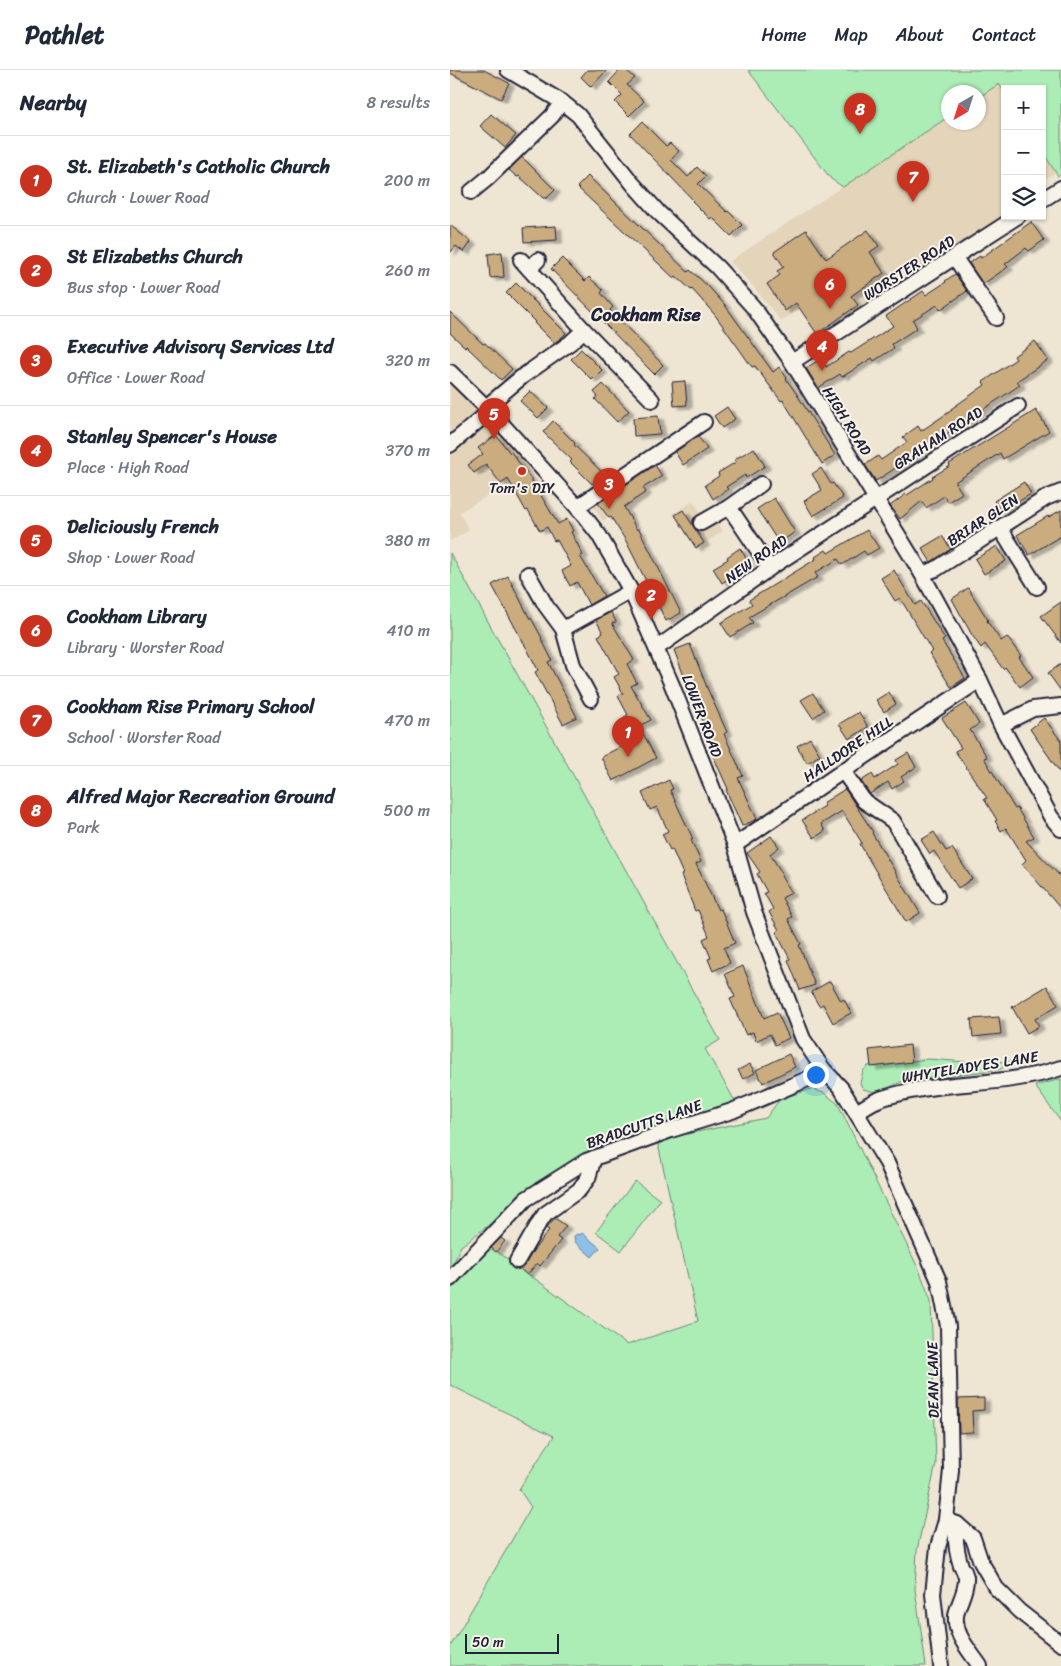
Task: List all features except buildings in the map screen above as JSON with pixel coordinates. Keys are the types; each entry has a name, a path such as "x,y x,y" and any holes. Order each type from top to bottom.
{"street":[{"name":"HIGH ROAD","path":"508,70 562,102 578,115 658,212 718,267 754,308 792,362 922,574 980,680 1001,725 1050,817 1061,829"},
{"path":"471,192 545,123 562,102"},
{"path":"1046,197 1061,188"},
{"name":"WORSTER ROAD","path":"792,362 1012,220"},
{"path":"955,258 996,318"},
{"path":"529,263 584,330 644,398"},
{"path":"450,445 523,376 570,343 584,330"},
{"name":"LOWER ROAD","path":"450,372 488,409 577,507 599,535 631,591 657,648 735,846 754,912 803,1039 823,1069 841,1088 857,1112"},
{"name":"GRAHAM ROAD","path":"875,498 1018,406"},
{"path":"577,507 704,422"},
{"path":"701,523 729,507 761,484"},
{"name":"BRIAR GLEN","path":"922,574 936,569 1046,498 1061,492"},
{"name":"NEW ROAD","path":"657,648 770,568 875,498"},
{"path":"729,507 770,568"},
{"path":"1000,528 1037,588"},
{"path":"528,574 546,606 563,629 573,665 591,699"},
{"path":"563,629 631,591"},
{"name":"HALLDORE HILL","path":"735,846 843,771 980,680"},
{"path":"1001,725 1033,709 1061,706"},
{"path":"843,771 864,802 893,821 937,896"},
{"name":"WHYTELADYES LANE","path":"857,1112 879,1099 917,1090 1027,1077 1061,1068"},
{"name":"BRADCUTTS LANE","path":"450,1279 526,1199 586,1161 671,1130 732,1111 810,1078 823,1069"},
{"name":"DEAN LANE","path":"857,1112 887,1163 939,1281 948,1326 952,1522 938,1547 933,1594 941,1666"},
{"path":"517,1261 546,1214 579,1190 588,1178 594,1158"},
{"path":"952,1522 973,1538 981,1562 996,1588 1020,1611 1061,1644"},
{"path":"952,1522 956,1532 956,1544 961,1565 966,1577 957,1611 956,1629 980,1666"}],"shaded area":[{"path":"999,84 1001,87 1001,220 862,308 842,281 781,321 730,261 941,122 941,130 986,130 986,92"},
{"path":"1046,158 1056,172 1046,178"},
{"path":"450,382 534,470 459,512 469,530 450,541"},
{"path":"633,471 647,492 603,521 589,500"},
{"path":"693,501 703,516 709,512 723,531 696,549 673,514"}],"green space":[{"path":"748,70 1061,70 1061,174 1058,176 1046,157 1046,85 1001,85 1001,87 999,84 986,92 986,85 941,85 941,122 843,187 831,179"},
{"path":"450,553 720,1040 705,1049 735,1101 676,1121 579,1161 528,1188 490,1224 461,1246 450,1268"},
{"path":"928,1059 980,1063 1012,1061 1001,1069 901,1082 875,1092 863,1089 860,1083 863,1071 868,1066"},
{"path":"1061,1079 1061,1122 1035,1086"},
{"path":"811,1089 824,1093 838,1104 920,1272 931,1301 936,1464 917,1550 915,1589 926,1666 450,1666 450,1647 531,1507 519,1489 554,1436 450,1385 450,1284 484,1242 627,1345 698,1321 657,1140 766,1118 780,1099"},
{"path":"635,1181 660,1200 621,1251 596,1232"}],"water":[{"path":"582,1233 600,1248 592,1257 575,1242 574,1236"}],"place":[{"name":"Alfred Major Recreation Ground","path":"860,134"},
{"name":"Cookham Rise Primary School","path":"913,202"},
{"name":"Cookham Library","path":"830,309"},
{"name":"Stanley Spencer's House","path":"822,371"},
{"name":"Deliciously French","path":"494,439"},
{"name":"Tom's DIY","path":"522,471"},
{"name":"Executive Advisory Services Ltd","path":"609,509"},
{"name":"St Elizabeths Church","path":"651,620"},
{"name":"St. Elizabeth's Catholic Church","path":"628,757"}],"district":[{"name":"Cookham Rise","path":"646,315"}]}
